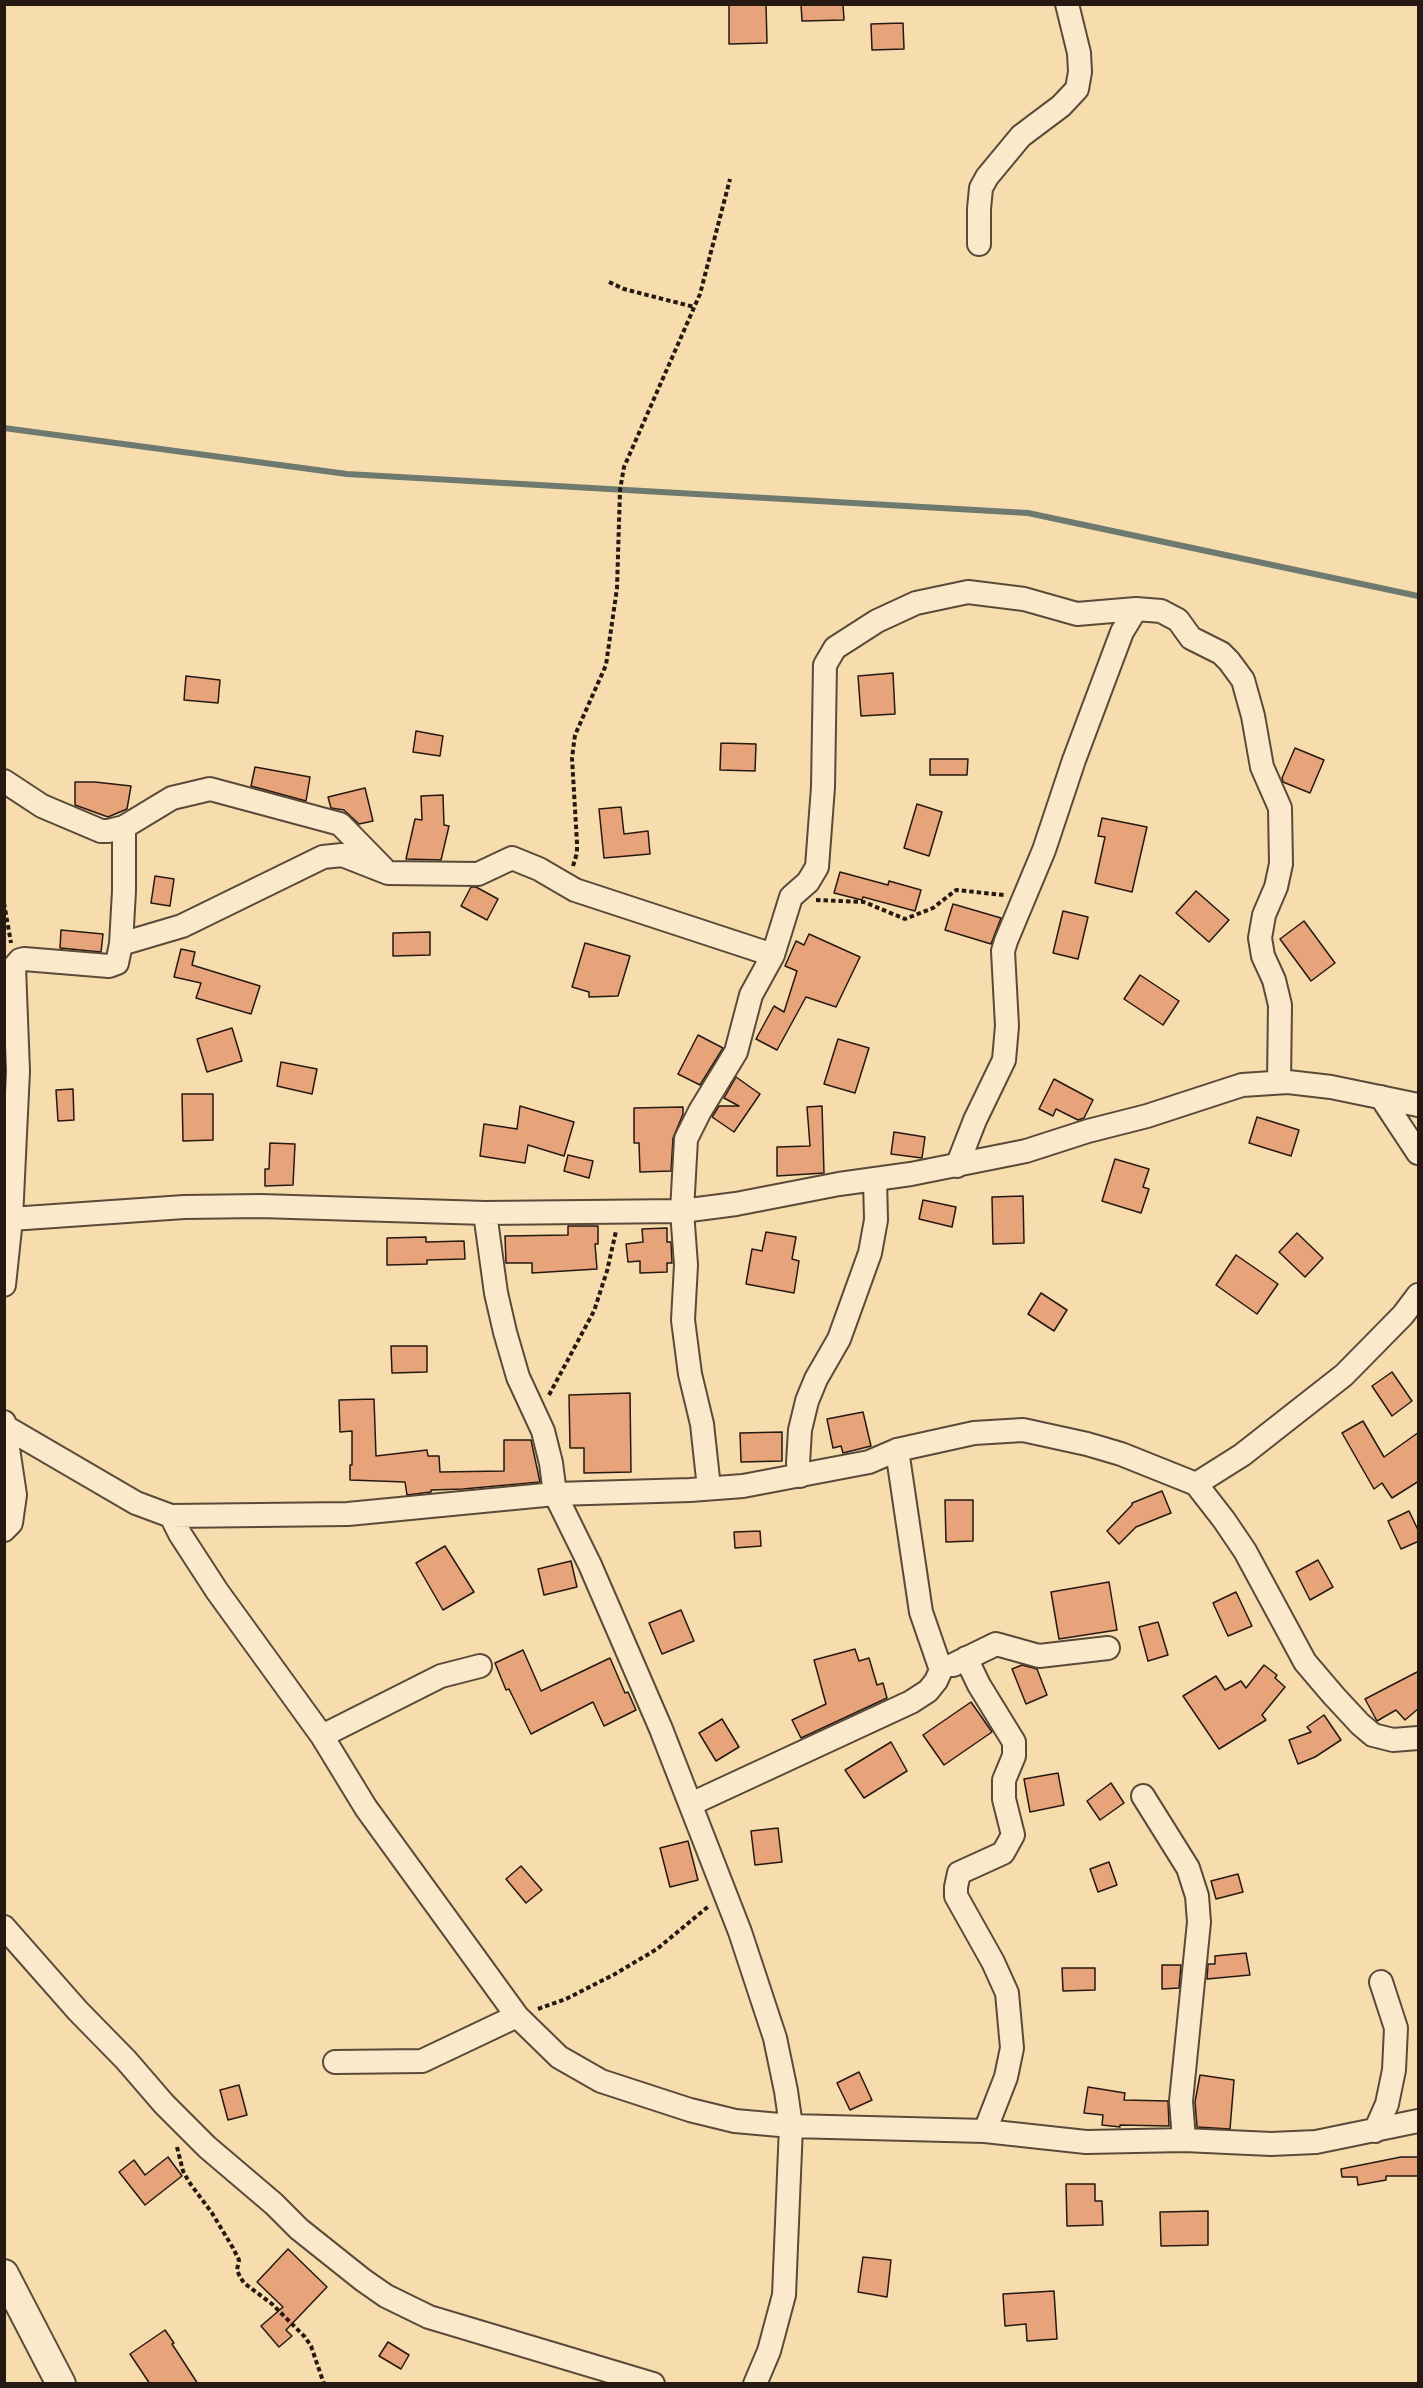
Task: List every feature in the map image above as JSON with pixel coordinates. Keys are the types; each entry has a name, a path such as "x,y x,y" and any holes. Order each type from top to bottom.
{"street":[{"path":"979,244 981,188 987,177 1021,136 1061,106 1077,89 1080,72 1079,52 1067,4"},
{"path":"709,1488 702,1424 690,1374 683,1320 686,1265 682,1212 686,1139 700,1110 736,1052 751,995 773,955 791,897 808,882 817,867 823,787 825,665 835,648 877,621 916,603 968,592 1024,599 1077,614 1149,608 1169,614 1186,629 1191,638 1221,653 1243,680 1253,716 1262,767 1280,808 1281,864 1276,887 1264,915 1260,938 1263,956 1274,980 1280,1005 1279,1082"},
{"path":"957,1166 975,1120 1004,1060 1007,1026 1003,951 1025,899 1122,632 1136,609"},
{"path":"4,781 42,806 101,831 116,831 172,798 210,789 340,824 388,873"},
{"path":"4,1285 11,1220 18,1071 14,970 17,962 24,959 113,965 117,963 121,944 125,862 124,827"},
{"path":"121,944 182,926 323,857 342,855 388,873 477,874 512,858 539,869 566,886 773,955"},
{"path":"11,1220 184,1207 260,1206 485,1213 682,1212 957,1166 1026,1151 1088,1131 1147,1116 1242,1085 1279,1082 1331,1087 1419,1105"},
{"path":"1381,1097 1419,1153"},
{"path":"800,1476 798,1463 800,1430 807,1401 816,1379 839,1339 870,1253 876,1220 875,1179"},
{"path":"485,1213 496,1293 505,1332 518,1377 543,1431 551,1463 555,1494 590,1565 661,1729 740,1932 775,2038 791,2126 784,2295 769,2351 755,2384"},
{"path":"1196,1484 1242,1455 1344,1376 1403,1315 1419,1295"},
{"path":"5,1424 109,1489 136,1503 171,1516 348,1514 555,1494 743,1486 869,1462 897,1450 974,1433 1023,1430 1087,1444 1121,1454 1196,1484 1245,1551 1305,1662 1334,1696 1373,1735 1393,1740 1419,1738"},
{"path":"4,1530 11,1523 15,1495 5,1424"},
{"path":"897,1450 921,1612 941,1670"},
{"path":"171,1516 211,1581 322,1736 366,1808 517,2016 559,2057 601,2081 690,2110 735,2121 791,2126 985,2131 1086,2142 1184,2140 1271,2144 1316,2142 1375,2132 1419,2121"},
{"path":"691,1804 911,1702 928,1691 941,1670 996,1644 1039,1656 1108,1648"},
{"path":"966,1658 979,1685 1014,1742 1014,1756 1004,1780 1004,1799 1013,1835 1003,1853 959,1873 956,1887 956,1896 993,1962 1006,1993 1012,2048 1006,2077 985,2131"},
{"path":"322,1736 441,1676 480,1666"},
{"path":"1143,1796 1188,1868 1197,1896 1199,1922 1181,2101 1184,2140"},
{"path":"4,1927 173,2113 298,2229 386,2296 440,2321 652,2384"},
{"path":"1375,2132 1387,2104 1394,2070 1396,2028 1381,1982"},
{"path":"335,2062 422,2061 517,2016"},
{"path":"4,2274 61,2384"}],"path":[{"path":"566,886 577,853 572,758 575,735 606,665 617,588 620,490 624,467 700,294 730,179"},
{"path":"609,282 624,289 694,308"},
{"path":"791,897 864,902 905,919 933,908 956,890 989,892 1025,899"},
{"path":"4,903 7,907 14,970"},
{"path":"543,1431 547,1399 594,1311 607,1271 620,1213"},
{"path":"517,2016 566,1999 649,1954 691,1922 724,1892"},
{"path":"173,2113 178,2155 183,2171 233,2248 239,2260 237,2270 240,2277 305,2337 311,2346 324,2384"}],"building":[{"path":"729,4 766,4 767,43 729,44"},
{"path":"801,4 843,4 844,20 802,21"},
{"path":"903,23 904,49 872,50 871,24"},
{"path":"893,673 895,714 861,716 858,676"},
{"path":"186,676 220,680 218,703 184,700"},
{"path":"416,731 443,736 440,756 413,752"},
{"path":"721,743 756,744 755,771 720,770"},
{"path":"1295,748 1324,760 1310,793 1283,782 1282,778"},
{"path":"930,759 968,759 967,775 930,775"},
{"path":"255,767 310,777 306,801 251,786"},
{"path":"75,782 131,786 127,809 108,817 75,805"},
{"path":"365,788 373,821 359,824 344,810 331,808 328,797"},
{"path":"443,795 444,825 449,826 441,860 406,859 415,819 422,820 421,796"},
{"path":"917,804 942,812 929,856 904,848"},
{"path":"621,807 624,834 648,831 650,854 604,858 599,809"},
{"path":"1102,818 1147,827 1132,892 1095,883 1105,837 1098,836"},
{"path":"840,872 888,885 889,881 921,890 915,911 863,897 862,900 834,893"},
{"path":"155,876 174,879 170,906 151,903"},
{"path":"471,887 476,887 498,899 487,920 461,906"},
{"path":"1196,891 1229,920 1209,942 1176,913"},
{"path":"953,904 1001,918 991,944 945,930"},
{"path":"1063,911 1088,917 1078,959 1053,953"},
{"path":"1304,921 1335,963 1311,981 1280,939"},
{"path":"61,930 103,934 101,952 60,948"},
{"path":"430,932 430,955 393,956 393,933"},
{"path":"809,934 860,957 836,1007 806,997 777,1050 756,1039 774,1006 784,1012 797,971 785,966 796,941 804,945"},
{"path":"585,943 630,956 618,996 589,997 589,992 572,987"},
{"path":"181,949 195,952 192,965 260,986 251,1014 196,998 201,983 174,977"},
{"path":"1140,975 1179,1001 1163,1025 1124,999"},
{"path":"232,1028 242,1061 207,1072 197,1039"},
{"path":"698,1035 723,1048 700,1085 678,1074"},
{"path":"838,1039 869,1048 855,1093 824,1084"},
{"path":"281,1062 317,1069 312,1094 277,1086"},
{"path":"736,1077 760,1094 734,1132 712,1117 719,1106 739,1106 724,1098"},
{"path":"1054,1079 1093,1100 1084,1118 1078,1120 1056,1109 1053,1116 1039,1109"},
{"path":"73,1089 74,1120 58,1121 56,1090"},
{"path":"182,1094 213,1094 213,1140 183,1141"},
{"path":"520,1106 574,1122 564,1156 528,1145 525,1163 480,1156 484,1124 517,1129"},
{"path":"822,1106 824,1173 777,1176 777,1147 810,1146 807,1107"},
{"path":"683,1107 683,1114 673,1138 671,1171 640,1172 639,1143 634,1143 634,1108"},
{"path":"1257,1117 1299,1130 1291,1156 1249,1143"},
{"path":"894,1132 925,1137 922,1158 891,1154"},
{"path":"270,1143 295,1144 293,1185 265,1186 265,1169 269,1169"},
{"path":"568,1155 593,1161 589,1178 564,1171"},
{"path":"1115,1159 1149,1169 1143,1187 1149,1189 1141,1213 1102,1201"},
{"path":"1023,1196 1024,1243 993,1244 992,1197"},
{"path":"923,1200 956,1207 952,1227 919,1219"},
{"path":"568,1226 598,1226 598,1244 595,1244 597,1269 532,1273 532,1263 506,1263 505,1236 568,1235"},
{"path":"667,1228 667,1242 671,1242 672,1263 667,1263 667,1272 640,1273 640,1261 628,1262 626,1244 643,1242 642,1229"},
{"path":"766,1232 796,1237 792,1259 799,1261 794,1293 746,1284 752,1249 762,1251"},
{"path":"1297,1233 1323,1258 1305,1277 1279,1252"},
{"path":"426,1237 426,1242 464,1241 465,1259 427,1260 427,1264 387,1265 387,1238"},
{"path":"1236,1255 1278,1284 1257,1314 1216,1285"},
{"path":"1041,1293 1067,1310 1054,1331 1028,1314"},
{"path":"391,1346 427,1346 427,1372 392,1373"},
{"path":"1392,1372 1412,1401 1392,1416 1372,1386"},
{"path":"630,1393 631,1472 584,1473 584,1448 570,1448 569,1395"},
{"path":"374,1399 376,1456 427,1450 428,1456 439,1456 440,1472 504,1471 504,1440 531,1440 540,1482 431,1490 431,1492 407,1495 405,1482 350,1480 352,1431 340,1432 339,1400"},
{"path":"863,1412 871,1446 843,1453 841,1446 833,1448 827,1419"},
{"path":"1363,1421 1384,1457 1419,1432 1419,1481 1392,1498 1382,1483 1374,1489 1342,1433"},
{"path":"782,1432 782,1461 741,1462 740,1433"},
{"path":"1162,1491 1171,1513 1136,1527 1119,1544 1107,1531 1132,1503"},
{"path":"945,1500 973,1500 973,1541 946,1542"},
{"path":"1409,1511 1419,1532 1419,1541 1401,1549 1388,1521"},
{"path":"760,1531 761,1546 735,1548 734,1532"},
{"path":"445,1546 474,1592 443,1610 416,1563"},
{"path":"1318,1560 1333,1587 1310,1600 1296,1572"},
{"path":"571,1561 577,1587 544,1595 538,1569"},
{"path":"1109,1582 1117,1630 1059,1639 1051,1592"},
{"path":"1236,1592 1252,1626 1228,1636 1213,1603"},
{"path":"681,1610 694,1641 662,1654 649,1623"},
{"path":"1158,1622 1168,1655 1148,1661 1139,1627"},
{"path":"855,1649 859,1661 869,1658 877,1685 883,1683 887,1698 801,1738 792,1720 826,1704 814,1660"},
{"path":"523,1650 541,1691 610,1658 625,1693 628,1692 636,1710 604,1726 593,1702 531,1734 509,1689 506,1690 495,1663"},
{"path":"1022,1665 1037,1669 1047,1695 1026,1704 1012,1669"},
{"path":"1264,1665 1277,1675 1275,1678 1285,1687 1262,1715 1266,1720 1219,1749 1183,1696 1216,1676 1225,1690 1241,1681 1246,1688"},
{"path":"1419,1671 1419,1708 1405,1720 1396,1710 1377,1721 1365,1699"},
{"path":"971,1702 992,1732 944,1765 923,1735"},
{"path":"1324,1715 1341,1740 1315,1757 1298,1764 1289,1740 1311,1732 1307,1727"},
{"path":"722,1719 739,1747 716,1761 699,1733"},
{"path":"891,1742 907,1771 864,1798 845,1770"},
{"path":"1058,1773 1064,1805 1030,1812 1024,1779"},
{"path":"1111,1783 1124,1803 1100,1820 1087,1801"},
{"path":"778,1828 782,1862 755,1865 751,1831"},
{"path":"688,1841 698,1880 670,1887 660,1848"},
{"path":"1109,1862 1117,1885 1098,1892 1090,1869"},
{"path":"521,1866 542,1890 526,1903 506,1879"},
{"path":"1238,1874 1243,1892 1216,1899 1211,1881"},
{"path":"1246,1953 1250,1975 1207,1979 1208,1964 1215,1964 1215,1956"},
{"path":"1162,1965 1181,1965 1179,1988 1162,1989"},
{"path":"1062,1968 1095,1968 1095,1990 1063,1991"},
{"path":"859,2072 872,2100 850,2110 837,2083"},
{"path":"1200,2075 1234,2080 1230,2129 1197,2127 1195,2102"},
{"path":"239,2085 247,2115 228,2120 220,2090"},
{"path":"1088,2087 1125,2093 1124,2100 1168,2101 1169,2126 1102,2125 1103,2115 1084,2113"},
{"path":"168,2157 182,2176 145,2205 119,2172 134,2160 145,2175"},
{"path":"1401,2157 1419,2157 1419,2176 1386,2176 1386,2180 1358,2185 1357,2177 1342,2177 1341,2169"},
{"path":"1066,2184 1095,2184 1095,2201 1102,2201 1103,2225 1067,2226"},
{"path":"1208,2211 1208,2245 1161,2246 1160,2212"},
{"path":"288,2249 327,2287 286,2330 292,2336 279,2347 261,2326 283,2307 257,2282"},
{"path":"863,2257 891,2260 887,2297 858,2292"},
{"path":"1054,2291 1057,2339 1027,2341 1026,2324 1005,2326 1003,2294"},
{"path":"165,2330 198,2384 150,2384 130,2354"},
{"path":"388,2342 409,2355 401,2369 379,2356"}],"waterway":[{"path":"4,428 347,474 1028,513 1418,596"}]}
